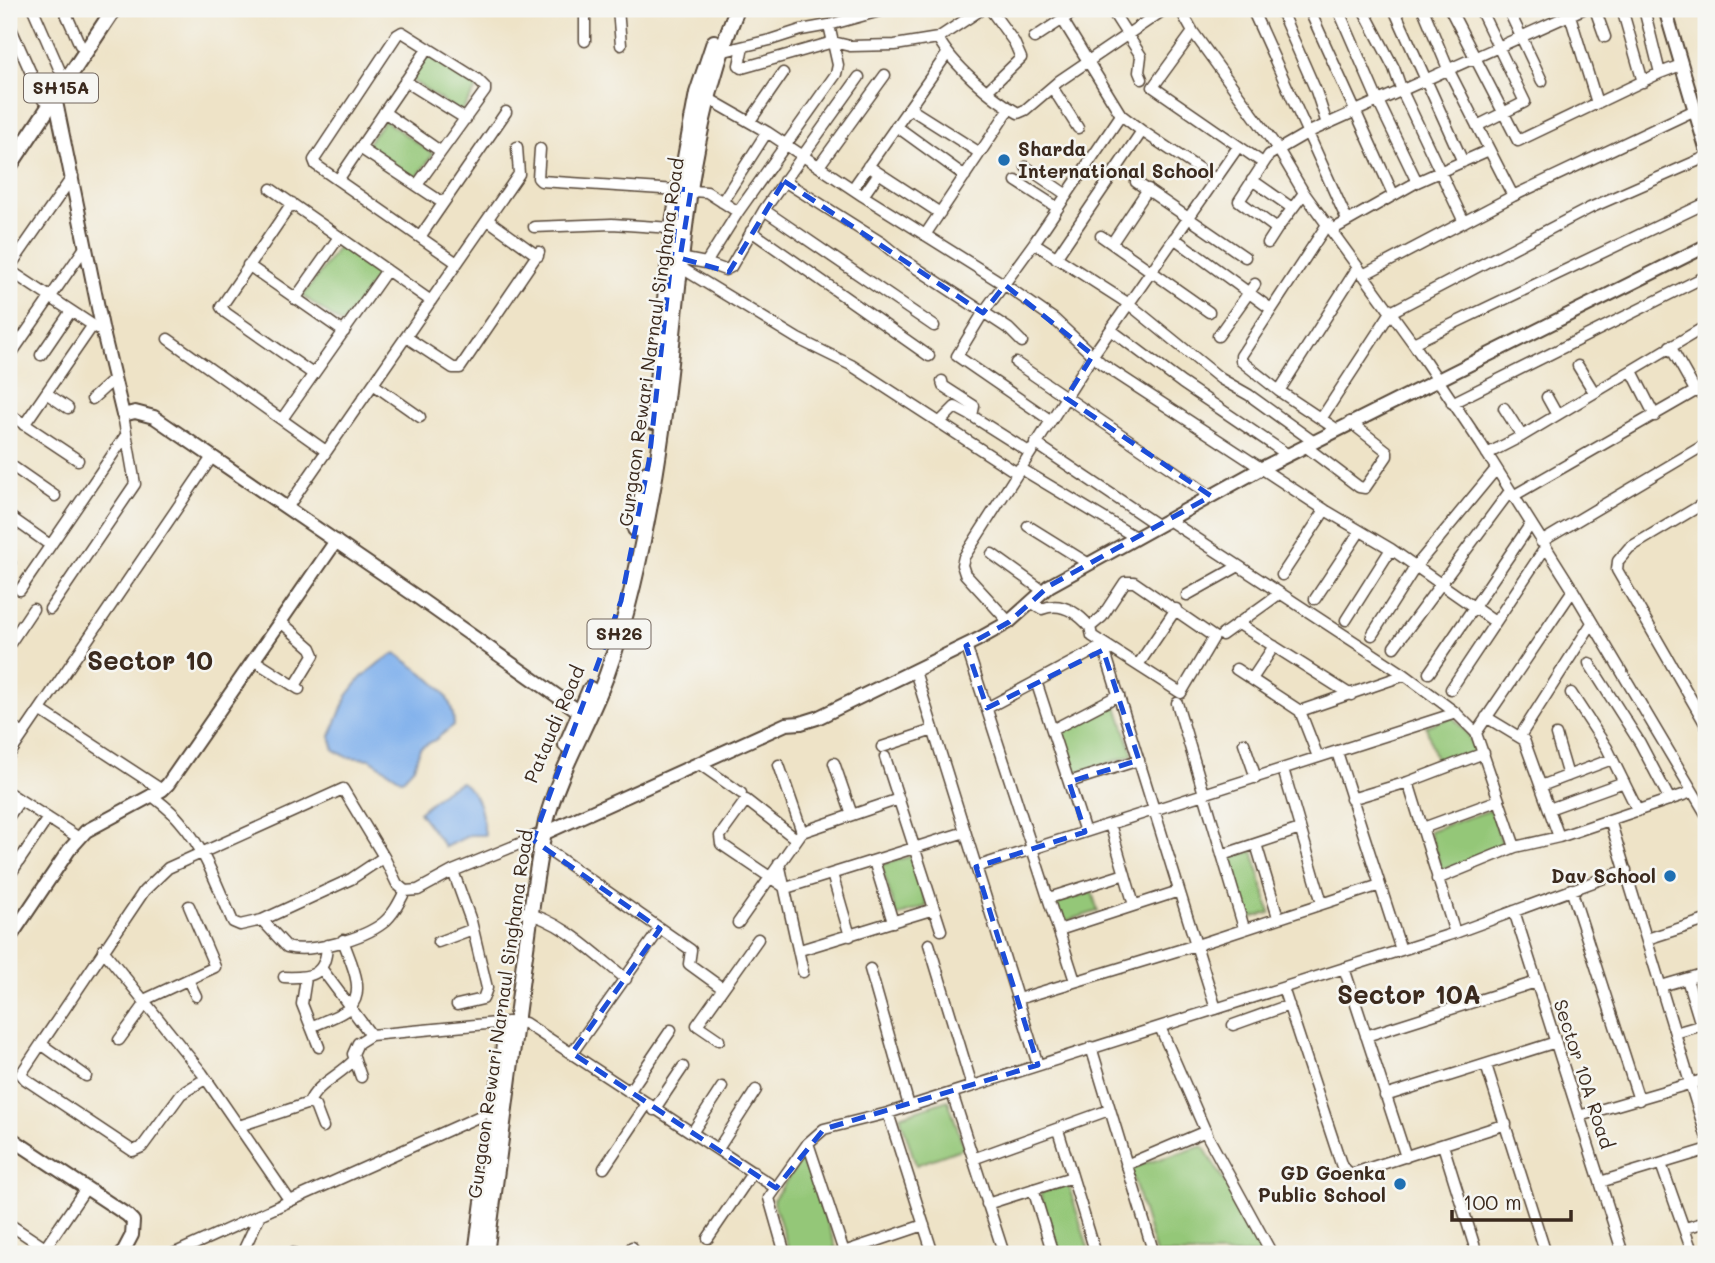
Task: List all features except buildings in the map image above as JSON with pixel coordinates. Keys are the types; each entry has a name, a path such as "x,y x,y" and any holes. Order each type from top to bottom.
{"main road":[{"name":"SH15A","path":"64,75 104,9"},
{"name":"SH15A","path":"9,167 64,75 114,9"},
{"name":"SH26","path":"702,95 727,9"},
{"name":"Gurgaon Rewari Narnaul Singhana Road","path":"486,1254 500,1108 527,912 540,840 584,716 607,674 635,577 653,493 658,424 680,262 685,190 702,95 737,9"},
{"name":"SH15A","path":"9,151 49,98"},
{"name":"SH26","path":"658,424 672,228 685,190"},
{"name":"SH26","path":"476,1254 500,1108"}],"street":[{"path":"33,9 64,75"},
{"path":"64,9 80,45"},
{"path":"585,9 585,41"},
{"path":"618,9 621,45"},
{"path":"720,52 887,9"},
{"path":"743,47 739,65 743,68 833,42 850,46 895,45 938,38 982,9"},
{"path":"987,91 1021,58 1014,42 990,9"},
{"path":"1034,38 1078,9"},
{"path":"1111,9 1141,57 1139,72 1142,79"},
{"path":"938,38 947,54 987,91 1018,113 1165,9"},
{"path":"1180,9 1193,32 1278,149 1304,192 1413,343 1487,454 1573,590 1706,814"},
{"path":"1252,9 1347,220"},
{"path":"1280,9 1301,54 1327,124"},
{"path":"1309,9 1393,194"},
{"path":"1338,9 1417,182"},
{"path":"1363,9 1394,68 1464,222"},
{"path":"1394,9 1463,162"},
{"path":"1423,9 1449,71 1513,196"},
{"path":"1450,9 1518,142 1681,65"},
{"path":"1477,125 1525,102 1480,9"},
{"path":"1508,9 1542,82"},
{"path":"1277,229 1239,203 1243,192 1263,163 1278,149 1307,133 1449,71 1568,12 1583,9"},
{"path":"1595,9 1605,37"},
{"path":"1622,9 1643,82"},
{"path":"1644,9 1660,73"},
{"path":"1665,9 1706,149"},
{"path":"1568,12 1597,103"},
{"path":"1062,19 1090,60 1121,115 1216,180"},
{"path":"9,24 49,98 73,176 98,329 123,415 135,484 50,609"},
{"path":"706,263 738,212 836,74 838,65 829,26"},
{"path":"417,186 466,119 485,87 477,79 402,32 397,35 314,158 316,165 457,263"},
{"path":"1193,32 1153,87 1263,163"},
{"path":"338,180 428,48"},
{"path":"853,188 947,54"},
{"path":"750,121 783,73"},
{"path":"819,166 885,75"},
{"path":"680,262 706,263 722,270 728,269 764,210 859,77"},
{"path":"405,81 466,119"},
{"path":"1052,87 1078,128"},
{"path":"702,95 750,121 1005,285 1054,319 1102,364 1325,510 1391,549 1495,622"},
{"path":"909,108 980,153"},
{"path":"925,235 1010,108"},
{"path":"1279,391 1361,271 1695,110"},
{"path":"420,237 506,111"},
{"path":"384,112 440,151"},
{"path":"1050,421 957,356 983,313 1121,115"},
{"path":"896,126 965,176"},
{"path":"1056,258 1142,131"},
{"path":"722,202 767,132"},
{"path":"287,508 519,174 517,147"},
{"path":"1009,622 965,574 962,565 964,557 1093,355 1238,147"},
{"path":"360,148 443,203"},
{"path":"540,149 538,177 541,181 706,192 738,212"},
{"path":"1336,429 1279,391 1241,361 1241,356 1330,227 1417,182 1489,150"},
{"path":"1321,419 1391,312 1590,208 1706,157"},
{"path":"868,166 940,213"},
{"path":"1026,167 1067,195"},
{"path":"863,196 879,173"},
{"path":"73,176 9,269 98,329"},
{"path":"1252,180 1292,208"},
{"path":"784,181 882,243 1009,329 1022,342"},
{"path":"1016,181 1058,208"},
{"path":"1136,182 1245,257"},
{"path":"271,189 431,301"},
{"path":"1112,243 1148,189"},
{"path":"1268,243 1304,192"},
{"path":"292,203 222,302 223,310 313,374"},
{"path":"1413,343 1706,203"},
{"path":"764,210 934,326"},
{"path":"405,337 453,368 460,368 539,254 488,220"},
{"path":"534,227 612,224 672,228"},
{"path":"751,231 929,356"},
{"path":"1101,236 1209,312"},
{"path":"295,299 339,237"},
{"path":"1174,238 1271,309"},
{"path":"1034,243 1129,304 1221,379 1249,395 1359,486 1365,488 1387,456 1387,451 1350,422"},
{"path":"9,357 86,246"},
{"path":"205,1079 181,1094 142,1147 133,1151 22,1077 22,1072 103,950 156,877 168,868 343,789 397,884 405,891 418,890 453,871 540,840 786,724 817,718 915,671 1009,622 1042,590 1262,468 1706,246"},
{"path":"680,262 798,339 851,365 1018,471 1135,537"},
{"path":"248,265 344,332"},
{"path":"282,419 387,271"},
{"path":"1452,402 1706,276"},
{"path":"1218,336 1255,284"},
{"path":"41,355 71,311"},
{"path":"1487,454 1522,436 1706,326"},
{"path":"24,425 46,393 98,329"},
{"path":"1111,330 1182,383 1288,455"},
{"path":"168,339 326,451"},
{"path":"1670,346 1696,392"},
{"path":"1016,363 1211,496"},
{"path":"1578,366 1594,392"},
{"path":"1632,371 1655,416"},
{"path":"92,399 114,379"},
{"path":"942,382 943,386 975,407 972,416"},
{"path":"373,384 420,417"},
{"path":"1394,647 1440,582 1511,494 1706,386"},
{"path":"46,393 68,408"},
{"path":"1547,397 1557,415"},
{"path":"939,423 955,407 1032,448 1237,567 1405,675 1456,713 1476,733 1515,847"},
{"path":"1504,408 1522,436"},
{"path":"123,415 135,412 154,416 584,716"},
{"path":"9,414 78,460"},
{"path":"20,590 125,435"},
{"path":"1451,689 1543,545 1706,444"},
{"path":"9,755 212,457"},
{"path":"1372,635 1416,566 1496,469"},
{"path":"11,470 55,496"},
{"path":"1706,502 1629,548 1618,561 1617,570 1706,725"},
{"path":"1282,575 1325,510"},
{"path":"9,516 50,545"},
{"path":"1429,673 1530,525"},
{"path":"1028,526 1089,564"},
{"path":"1315,599 1360,531"},
{"path":"9,939 86,831 157,793 255,661 335,541"},
{"path":"1346,620 1391,549"},
{"path":"992,554 1042,590"},
{"path":"1188,595 1237,567"},
{"path":"1031,603 1042,610 1056,604 1063,606 1090,627 1092,636 1181,693 1214,637 1134,582 1128,581 1096,625 1090,627"},
{"path":"1476,733 1573,590"},
{"path":"1222,635 1279,594"},
{"path":"9,645 33,609"},
{"path":"1138,665 1175,609"},
{"path":"255,661 298,688 314,655 311,649 281,622"},
{"path":"1520,736 1592,623"},
{"path":"1239,624 1352,695"},
{"path":"966,645 1075,981"},
{"path":"1252,679 1273,646"},
{"path":"987,708 1100,648 1105,652 1216,1009"},
{"path":"1589,663 1640,743 1670,800"},
{"path":"1236,669 1300,711 1318,757"},
{"path":"915,671 1038,1065"},
{"path":"1300,711 1405,675"},
{"path":"1036,681 1085,832"},
{"path":"1571,693 1612,759 1638,811"},
{"path":"1052,730 1119,695"},
{"path":"1177,703 1244,928"},
{"path":"40,710 157,793 201,853 233,922 240,925 262,920 351,878 384,857"},
{"path":"976,867 1456,713"},
{"path":"1486,717 1524,740 1559,837"},
{"path":"9,724 23,734"},
{"path":"933,730 883,752 942,930"},
{"path":"1556,735 1568,776"},
{"path":"1244,743 1256,778"},
{"path":"1336,752 1401,950"},
{"path":"1352,799 1409,782 1484,753"},
{"path":"1541,786 1612,759"},
{"path":"1069,782 1139,760"},
{"path":"834,762 852,815"},
{"path":"698,764 741,793"},
{"path":"779,765 799,836"},
{"path":"1283,769 1322,903"},
{"path":"1409,782 1455,933"},
{"path":"1549,808 1624,782"},
{"path":"1437,879 1515,847 1559,837 1692,792"},
{"path":"9,793 79,838"},
{"path":"738,923 799,836 899,799"},
{"path":"9,816 20,800"},
{"path":"786,888 721,844 720,836 746,800 799,836"},
{"path":"1423,828 1499,800"},
{"path":"9,876 48,818"},
{"path":"1611,820 1706,1135"},
{"path":"1110,824 1134,905"},
{"path":"1222,855 1300,829"},
{"path":"786,888 965,832"},
{"path":"540,840 691,950 689,964 722,988"},
{"path":"1256,844 1278,917"},
{"path":"874,861 893,922"},
{"path":"779,863 803,972"},
{"path":"785,1254 769,1198 808,1143 824,1129 952,1093 1455,933 1626,870"},
{"path":"453,871 473,929 487,988 483,999 457,1005"},
{"path":"832,874 850,936"},
{"path":"1049,898 1125,874"},
{"path":"1017,999 1198,945 1380,885"},
{"path":"1572,889 1639,1100"},
{"path":"262,920 287,947 327,945 368,932 385,921 405,891"},
{"path":"1059,930 1179,891"},
{"path":"119,1040 144,1001 215,967 189,906"},
{"path":"800,950 934,909"},
{"name":"Sector 10A Road","path":"1514,911 1623,1254"},
{"path":"527,912 548,919 579,940 626,979"},
{"path":"1647,940 1706,920"},
{"path":"438,942 473,929"},
{"path":"572,1053 660,929"},
{"path":"719,1041 697,1025 758,939"},
{"path":"311,1027 350,1007 358,984 342,940"},
{"path":"929,944 972,1086"},
{"path":"284,977 306,978 321,968 326,962 327,945"},
{"path":"103,950 205,1079 290,1201"},
{"path":"321,968 371,1035"},
{"path":"870,968 909,1106"},
{"path":"1344,968 1406,1157"},
{"path":"1661,986 1706,973"},
{"path":"306,978 301,1000 319,1047"},
{"path":"1675,1033 1704,1024 1687,979"},
{"path":"188,980 196,996"},
{"path":"1366,1036 1536,982"},
{"path":"1283,988 1344,1170 1351,1174 1506,1124"},
{"path":"1233,1025 1289,1006"},
{"path":"361,1077 353,1054 358,1043 371,1035 512,1022 531,1026 775,1188"},
{"path":"1160,1027 1206,1131 1272,1254"},
{"path":"629,1092 671,1030"},
{"path":"1385,1096 1556,1042"},
{"path":"41,1044 86,1076"},
{"path":"1091,1047 1154,1254"},
{"path":"309,1103 326,1082 345,1071 355,1059"},
{"path":"1486,1065 1546,1254"},
{"path":"604,1168 683,1067"},
{"path":"1579,1116 1706,1079"},
{"path":"692,1133 722,1087"},
{"path":"718,1149 756,1090"},
{"path":"952,1093 1004,1254"},
{"path":"239,1126 309,1103 315,1106 323,1127"},
{"path":"173,1254 500,1108"},
{"path":"973,1159 1110,1111"},
{"path":"888,1112 933,1254"},
{"path":"1058,1130 1096,1254"},
{"path":"1126,1165 1206,1131"},
{"path":"9,1137 133,1222 132,1236 123,1254"},
{"path":"808,1143 841,1253 924,1225"},
{"path":"1443,1145 1477,1254"},
{"path":"1600,1182 1706,1150"},
{"path":"1661,1164 1693,1254"},
{"path":"708,1238 753,1172"},
{"path":"987,1204 1072,1177"},
{"path":"9,1224 43,1251 86,1188"},
{"path":"1033,1189 1054,1254"},
{"path":"244,1254 260,1214"},
{"path":"1685,1227 1706,1222"}],"highlighted area":[{"path":"784,181 983,313 1005,285 1093,355 1066,398 1211,496 1049,586 1009,622 966,646 987,708 1103,650 1139,760 1069,782 1085,832 976,867 1038,1065 824,1129 776,1188 572,1053 660,929 533,840 621,601 649,461 679,189 691,190 680,258 729,272"}],"green space":[{"path":"429,53 478,87 460,113 410,79"},
{"path":"384,120 433,154 415,180 366,146"},
{"path":"340,245 379,273 342,324 303,296"},
{"path":"1116,703 1133,755 1074,774 1061,733"},
{"path":"1453,717 1469,736 1476,756 1438,768 1426,726"},
{"path":"1491,810 1504,849 1442,870 1429,831"},
{"path":"1253,851 1270,913 1246,919 1230,857"},
{"path":"911,856 927,906 897,916 881,865"},
{"path":"1092,892 1098,911 1060,923 1054,903"},
{"path":"948,1100 964,1148 916,1165 900,1116"},
{"path":"1203,1146 1268,1254 1156,1254 1130,1168"},
{"path":"804,1155 836,1248 818,1254 790,1254 773,1200"},
{"path":"1068,1184 1090,1254 1059,1254 1040,1193"}],"water":[{"path":"396,653 442,691 453,712 454,725 420,748 414,767 402,780 370,759 347,757 334,750 330,736 347,696 361,678"},
{"path":"461,782 476,798 485,835 470,835 445,847 419,812 445,790"}],"place":[{"name":"Sharda International School","path":"1004,160"},
{"name":"Dav School","path":"1670,876"},
{"name":"GD Goenka Public School","path":"1400,1184"}],"district":[{"name":"Sector 10","path":"150,661"},
{"name":"Sector 10A","path":"1409,995"}]}
